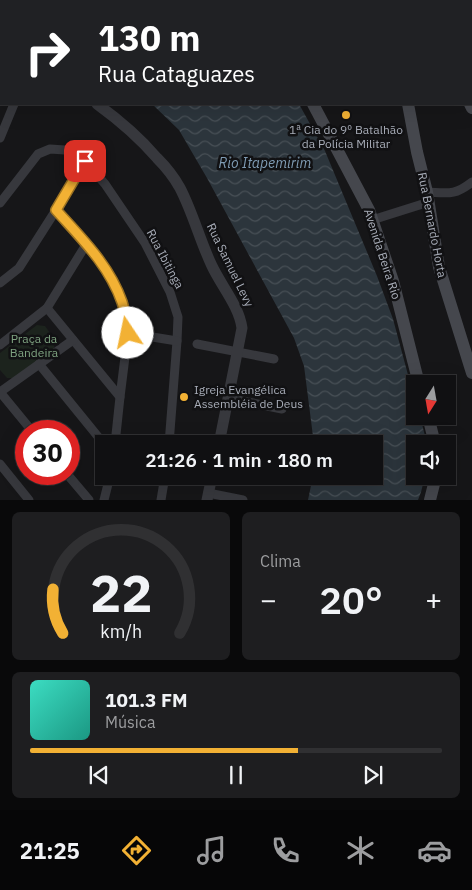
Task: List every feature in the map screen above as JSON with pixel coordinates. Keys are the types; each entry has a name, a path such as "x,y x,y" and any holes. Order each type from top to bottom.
{"main road":[{"name":"Avenida Beira Rio","path":"313,105 369,210 393,281 417,375"},
{"name":"Rua Bernardo Horta","path":"408,105 428,197 439,267 472,373"},
{"path":"430,500 434,485"}],"street":[{"path":"0,138 14,105"},
{"name":"Rua Samuel Levy","path":"110,108 174,177 188,205 204,250 241,320 242,328 238,353 221,435"},
{"path":"0,203 38,154 50,149 65,150 85,161 19,268 0,283"},
{"name":"Rua Ibitinga","path":"85,161 105,184 145,243 170,292 178,317 169,435"},
{"path":"372,220 428,197 457,192 472,182"},
{"path":"56,210 87,243 107,270 122,303 128,333 116,435"},
{"path":"0,345 47,308 87,243"},
{"path":"47,308 120,397"},
{"path":"128,333 177,340"},
{"path":"23,420 0,392 73,340"},
{"path":"196,344 274,359"},
{"path":"40,364 97,435"},
{"path":"228,398 282,410"},
{"path":"0,464 29,500"},
{"path":"76,485 89,500"},
{"path":"104,500 108,485"},
{"path":"161,500 164,485"},
{"path":"208,496 243,500"}],"green space":[{"name":"Praça da Bandeira","path":"37,325 45,326 55,340 54,349 14,378 7,378 0,370 0,353"}],"water":[{"name":"Rio Itapemirim","path":"153,105 300,105 325,151 393,319 408,375 406,375 406,425 422,425 425,435 406,435 406,485 423,485 418,500 308,500 311,485 383,485 383,435 313,435 304,366 294,338 179,130"}],"place":[{"name":"1ª Cia do 9º Batalhão da Polícia Militar","path":"346,115"},
{"name":"Igreja Evangélica Assembléia de Deus","path":"184,397"}],"route":[{"path":"85,161 56,210 87,243 107,270 122,303 128,333"}]}
